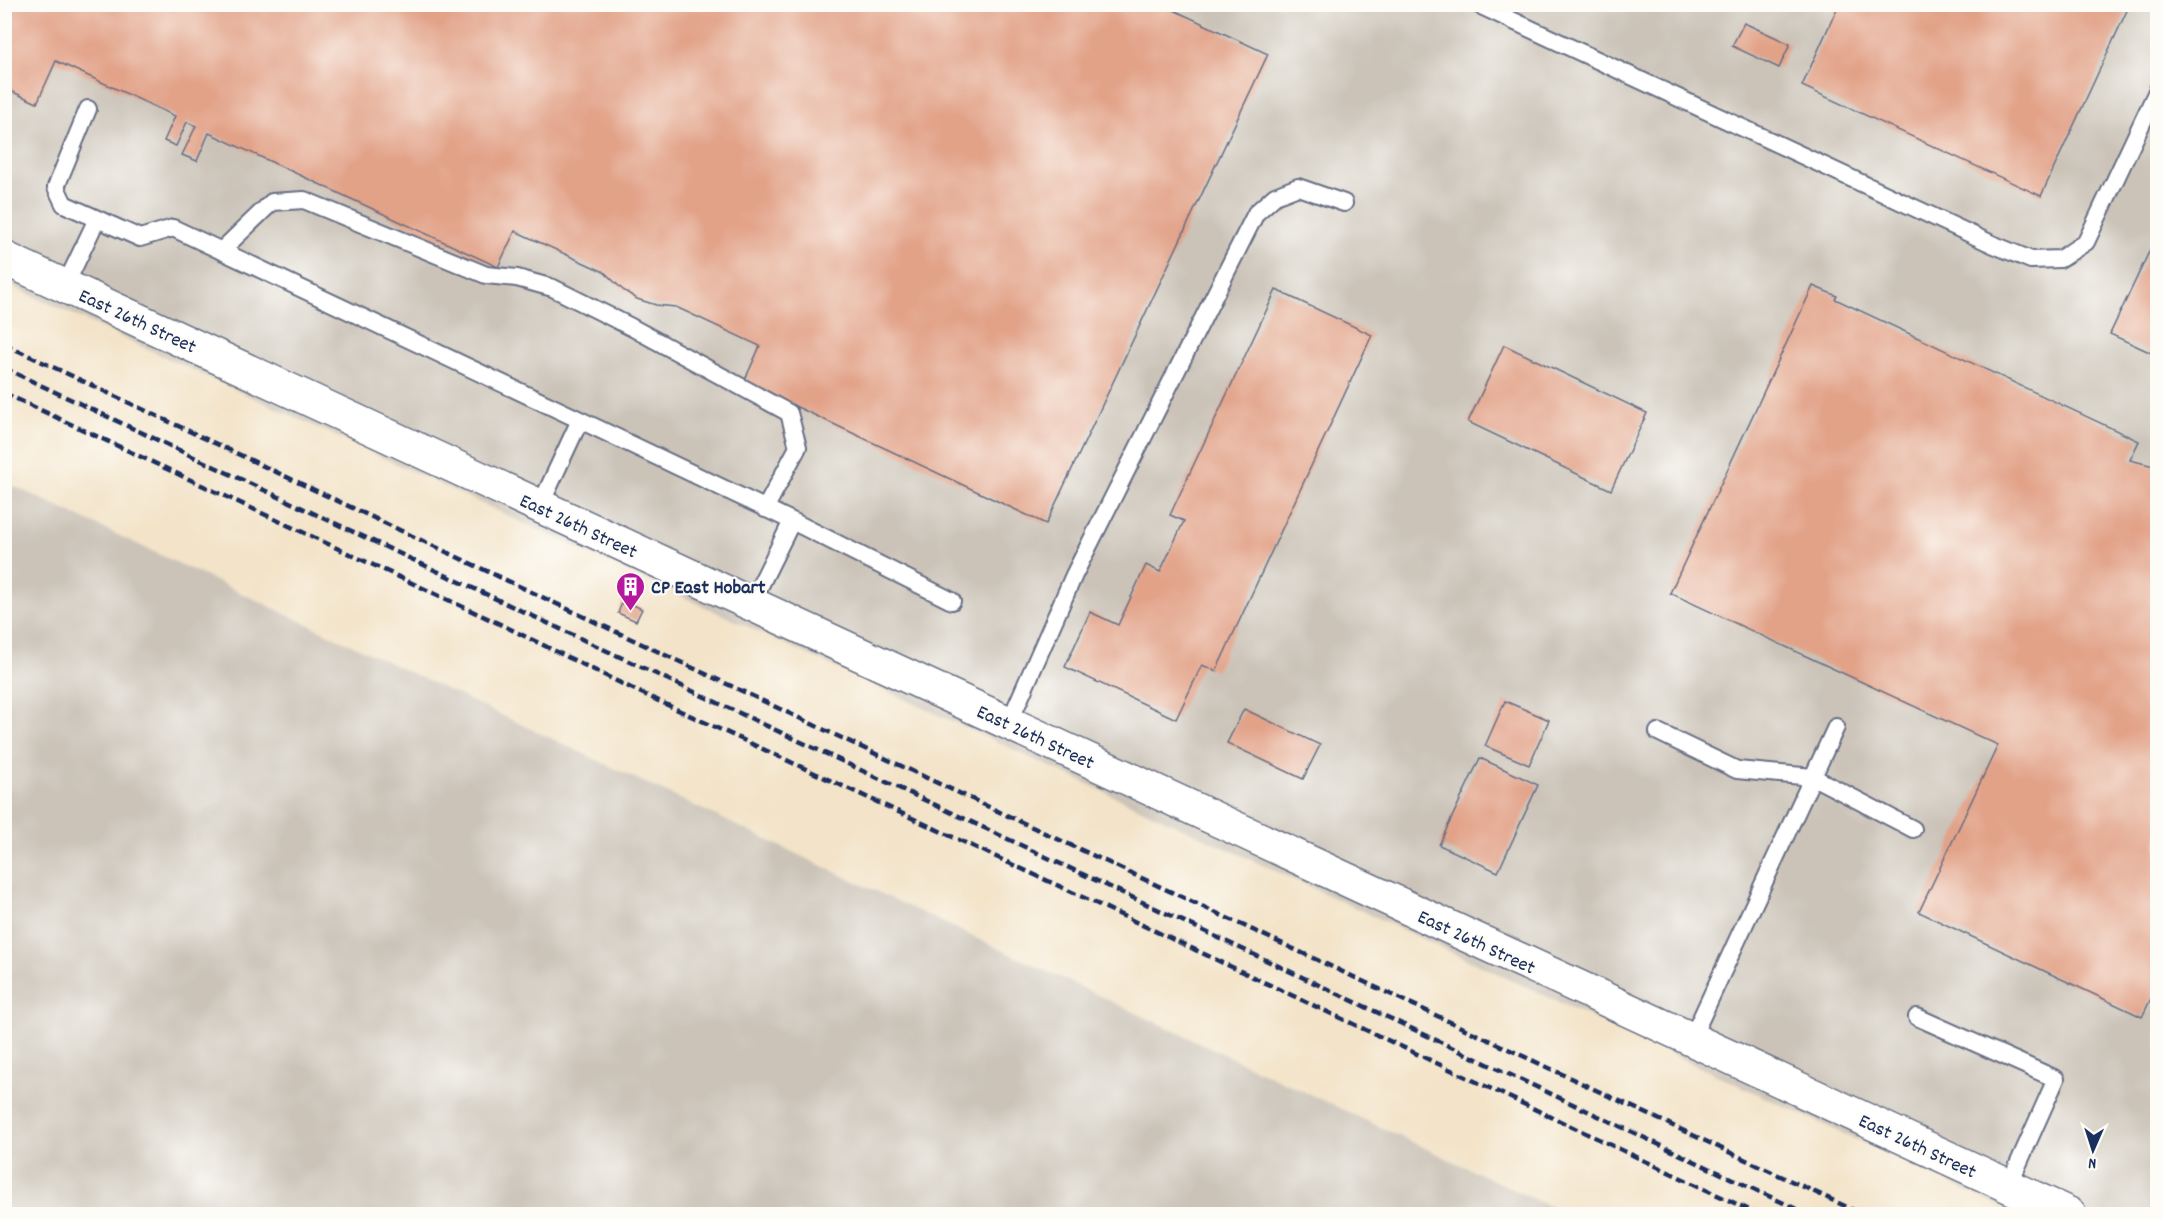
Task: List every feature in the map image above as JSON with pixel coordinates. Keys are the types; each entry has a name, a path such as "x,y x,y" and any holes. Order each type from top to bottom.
{"street":[{"name":"East 26th Street","path":"4,258 2068,1215"}],"lane":[{"path":"1477,4 1981,239 2031,260 2060,259 2086,242 2157,89"},
{"path":"88,109 56,187 64,204 140,238 173,228 792,521 952,601"},
{"path":"1009,723 1074,575 1256,213 1275,196 1298,187 1344,203"},
{"path":"221,251 272,202 304,200 486,275 517,278 553,288 631,327 789,413 798,447 765,509"},
{"path":"65,286 98,219"},
{"path":"540,506 580,420"},
{"path":"751,604 792,521"},
{"path":"1691,1040 1836,727"},
{"path":"1658,732 1737,770 1813,777 1913,829"},
{"path":"1917,1017 2056,1079 2008,1186"}],"shaded area":[{"path":"5,5 2157,5 2157,1214 2017,1214 5,283"},
{"path":"5,482 965,933 1566,1214 5,1214"}],"building":[{"path":"1839,4 2130,4 2041,196 1802,86"},
{"path":"4,5 1163,5 1268,54 1046,524 744,382 760,346 676,307 656,305 637,299 623,290 604,272 515,231 498,267 209,133 197,161 182,155 196,126 187,122 176,146 164,141 175,116 56,61 37,103 4,88"},
{"path":"1744,23 1790,44 1779,68 1732,46"},
{"path":"2158,233 2158,356 2110,334"},
{"path":"1813,286 1837,296 1835,299 2139,441 2130,460 2158,467 2158,984 2142,1017 1919,912 1998,745 1670,593"},
{"path":"1276,290 1372,335 1216,671 1202,665 1176,719 1065,667 1090,612 1118,625 1146,565 1160,572 1184,521 1170,515"},
{"path":"1504,345 1647,413 1611,490 1468,422"},
{"name":"CP East Hobart","path":"623,600 642,609 636,621 618,613"},
{"path":"1505,701 1549,720 1529,765 1485,746"},
{"path":"1244,709 1320,745 1303,779 1227,743"},
{"path":"1480,758 1538,785 1498,872 1439,845"}],"railway":[{"path":"4,344 1862,1214"},
{"path":"4,368 1807,1214"},
{"path":"4,393 1758,1214"}],"place":[{"name":"CP East Hobart","path":"630,612"}]}
